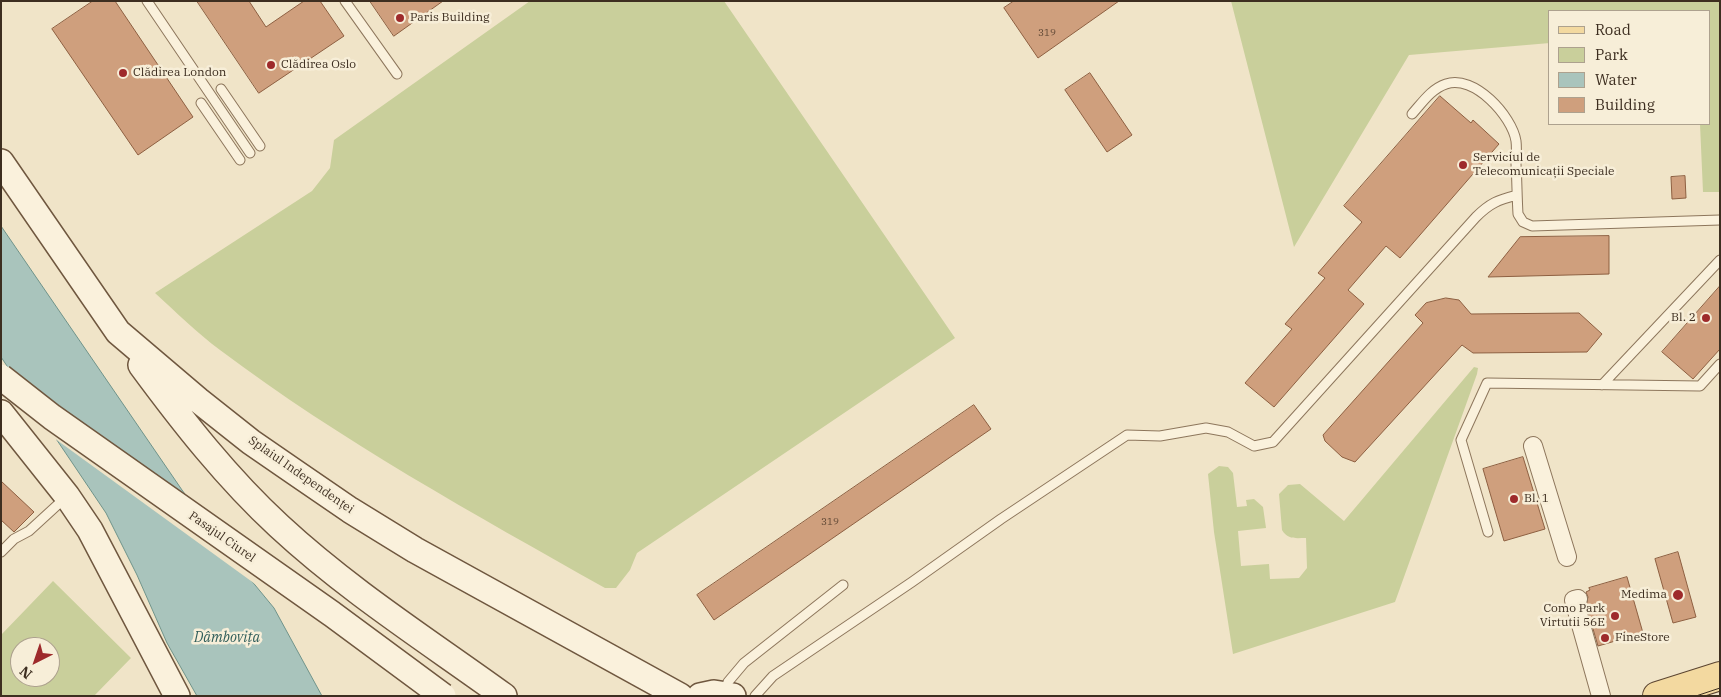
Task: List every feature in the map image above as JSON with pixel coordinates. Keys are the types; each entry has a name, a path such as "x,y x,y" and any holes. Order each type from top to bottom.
{"main road":[{"name":"Splaiul Independenței","path":"1,162 118,332 251,442 350,510 424,555 680,696"},
{"path":"118,332 165,397 204,446 239,487 280,527 364,595 504,696"},
{"name":"Pasajul Ciurel","path":"1,377 52,417 332,614 443,696"},
{"path":"3,419 67,496 90,530 176,696"},
{"path":"412,673 432,696"},
{"path":"1657,696 1720,676"},
{"path":"700,696 707,693 729,695"}],"street":[{"path":"1533,446 1567,557"},
{"path":"1578,599 1574,600 1600,696"}],"lane":[{"path":"147,1 250,153"},
{"path":"345,1 397,74"},
{"path":"1412,114 1434,89 1448,83 1463,83 1489,98 1503,113 1511,126 1516,141 1518,214 1523,222 1532,226 1720,220"},
{"path":"221,89 260,146"},
{"path":"201,103 240,160"},
{"path":"755,696 773,676 1127,435 1160,436 1206,428 1228,432 1254,446 1273,442 1476,217 1489,204 1500,199 1517,196"},
{"path":"1602,385 1720,260"},
{"path":"1488,532 1461,440 1487,383 1700,386 1720,364"},
{"path":"1,552 14,539 29,531 67,496"},
{"path":"729,695 728,682 744,663 844,585"}],"green space":[{"path":"530,1 724,1 955,338 637,553 630,570 616,588 605,588 360,446 220,350 155,293 312,191 330,168 334,140"},
{"path":"1231,1 1720,1 1720,192 1703,192 1700,125 1711,125 1711,10 1548,10 1548,43 1409,55 1294,247"},
{"path":"1474,367 1478,368 1477,374 1395,602 1233,654 1214,532 1208,474 1219,466 1228,467 1233,473 1237,507 1247,506 1246,500 1254,499 1263,507 1266,528 1238,531 1241,566 1269,564 1270,579 1299,578 1307,568 1306,538 1290,537 1282,530 1279,494 1288,485 1300,484 1344,521"},
{"path":"53,581 131,658 94,696 1,696 1,635"}],"water":[{"name":"Dâmbovița","path":"1,226 182,490 227,551 274,608 322,696 197,696 167,643 137,575 106,513 1,357"}],"pier":[{"path":"3,364 38,392 192,499 262,589 54,438"}],"building":[{"name":"Clădirea London","path":"93,1 115,1 193,117 138,155 52,29"},
{"name":"Clădirea Oslo","path":"197,1 249,1 266,27 304,1 320,1 344,36 259,93"},
{"name":"Paris Building","path":"370,1 443,1 394,36"},
{"path":"1014,1 1119,1 1038,58 1004,8"},
{"path":"1090,73 1132,135 1107,152 1065,90"},
{"path":"1440,96 1471,123 1473,120 1499,144 1400,258 1386,246 1348,290 1364,304 1274,407 1245,383 1292,329 1285,324 1325,278 1318,273 1362,222 1344,206"},
{"path":"1685,176 1686,198 1672,199 1671,177"},
{"path":"1609,236 1609,274 1488,277 1520,237"},
{"name":"Bl. 2","path":"1720,286 1720,349 1693,379 1662,352"},
{"path":"1446,298 1459,300 1471,314 1579,313 1602,334 1587,352 1473,353 1462,345 1355,462 1342,457 1325,441 1323,435 1423,323 1415,315 1426,303"},
{"path":"974,405 991,429 714,620 697,595"},
{"name":"Bl. 1","path":"1523,457 1545,529 1504,541 1483,469"},
{"path":"1,481 34,512 14,532 1,520"},
{"path":"1678,552 1696,617 1673,623 1655,559"},
{"name":"Como Park Virtutii 56E","path":"1627,577 1643,633 1598,646 1586,605 1588,597 1586,592 1590,590 1589,588"}],"tram line":[{"path":"1696,696 1720,688"}],"place":[{"name":"Paris Building","path":"400,18"},
{"name":"Clădirea Oslo","path":"271,65"},
{"name":"Clădirea London","path":"123,73"},
{"name":"Serviciul de Telecomunicații Speciale","path":"1463,165"},
{"name":"Bl. 2","path":"1706,318"},
{"name":"Bl. 1","path":"1514,499"},
{"name":"Medima","path":"1678,595"},
{"name":"Como Park Virtutii 56E","path":"1615,616"},
{"name":"FineStore","path":"1605,638"}]}
